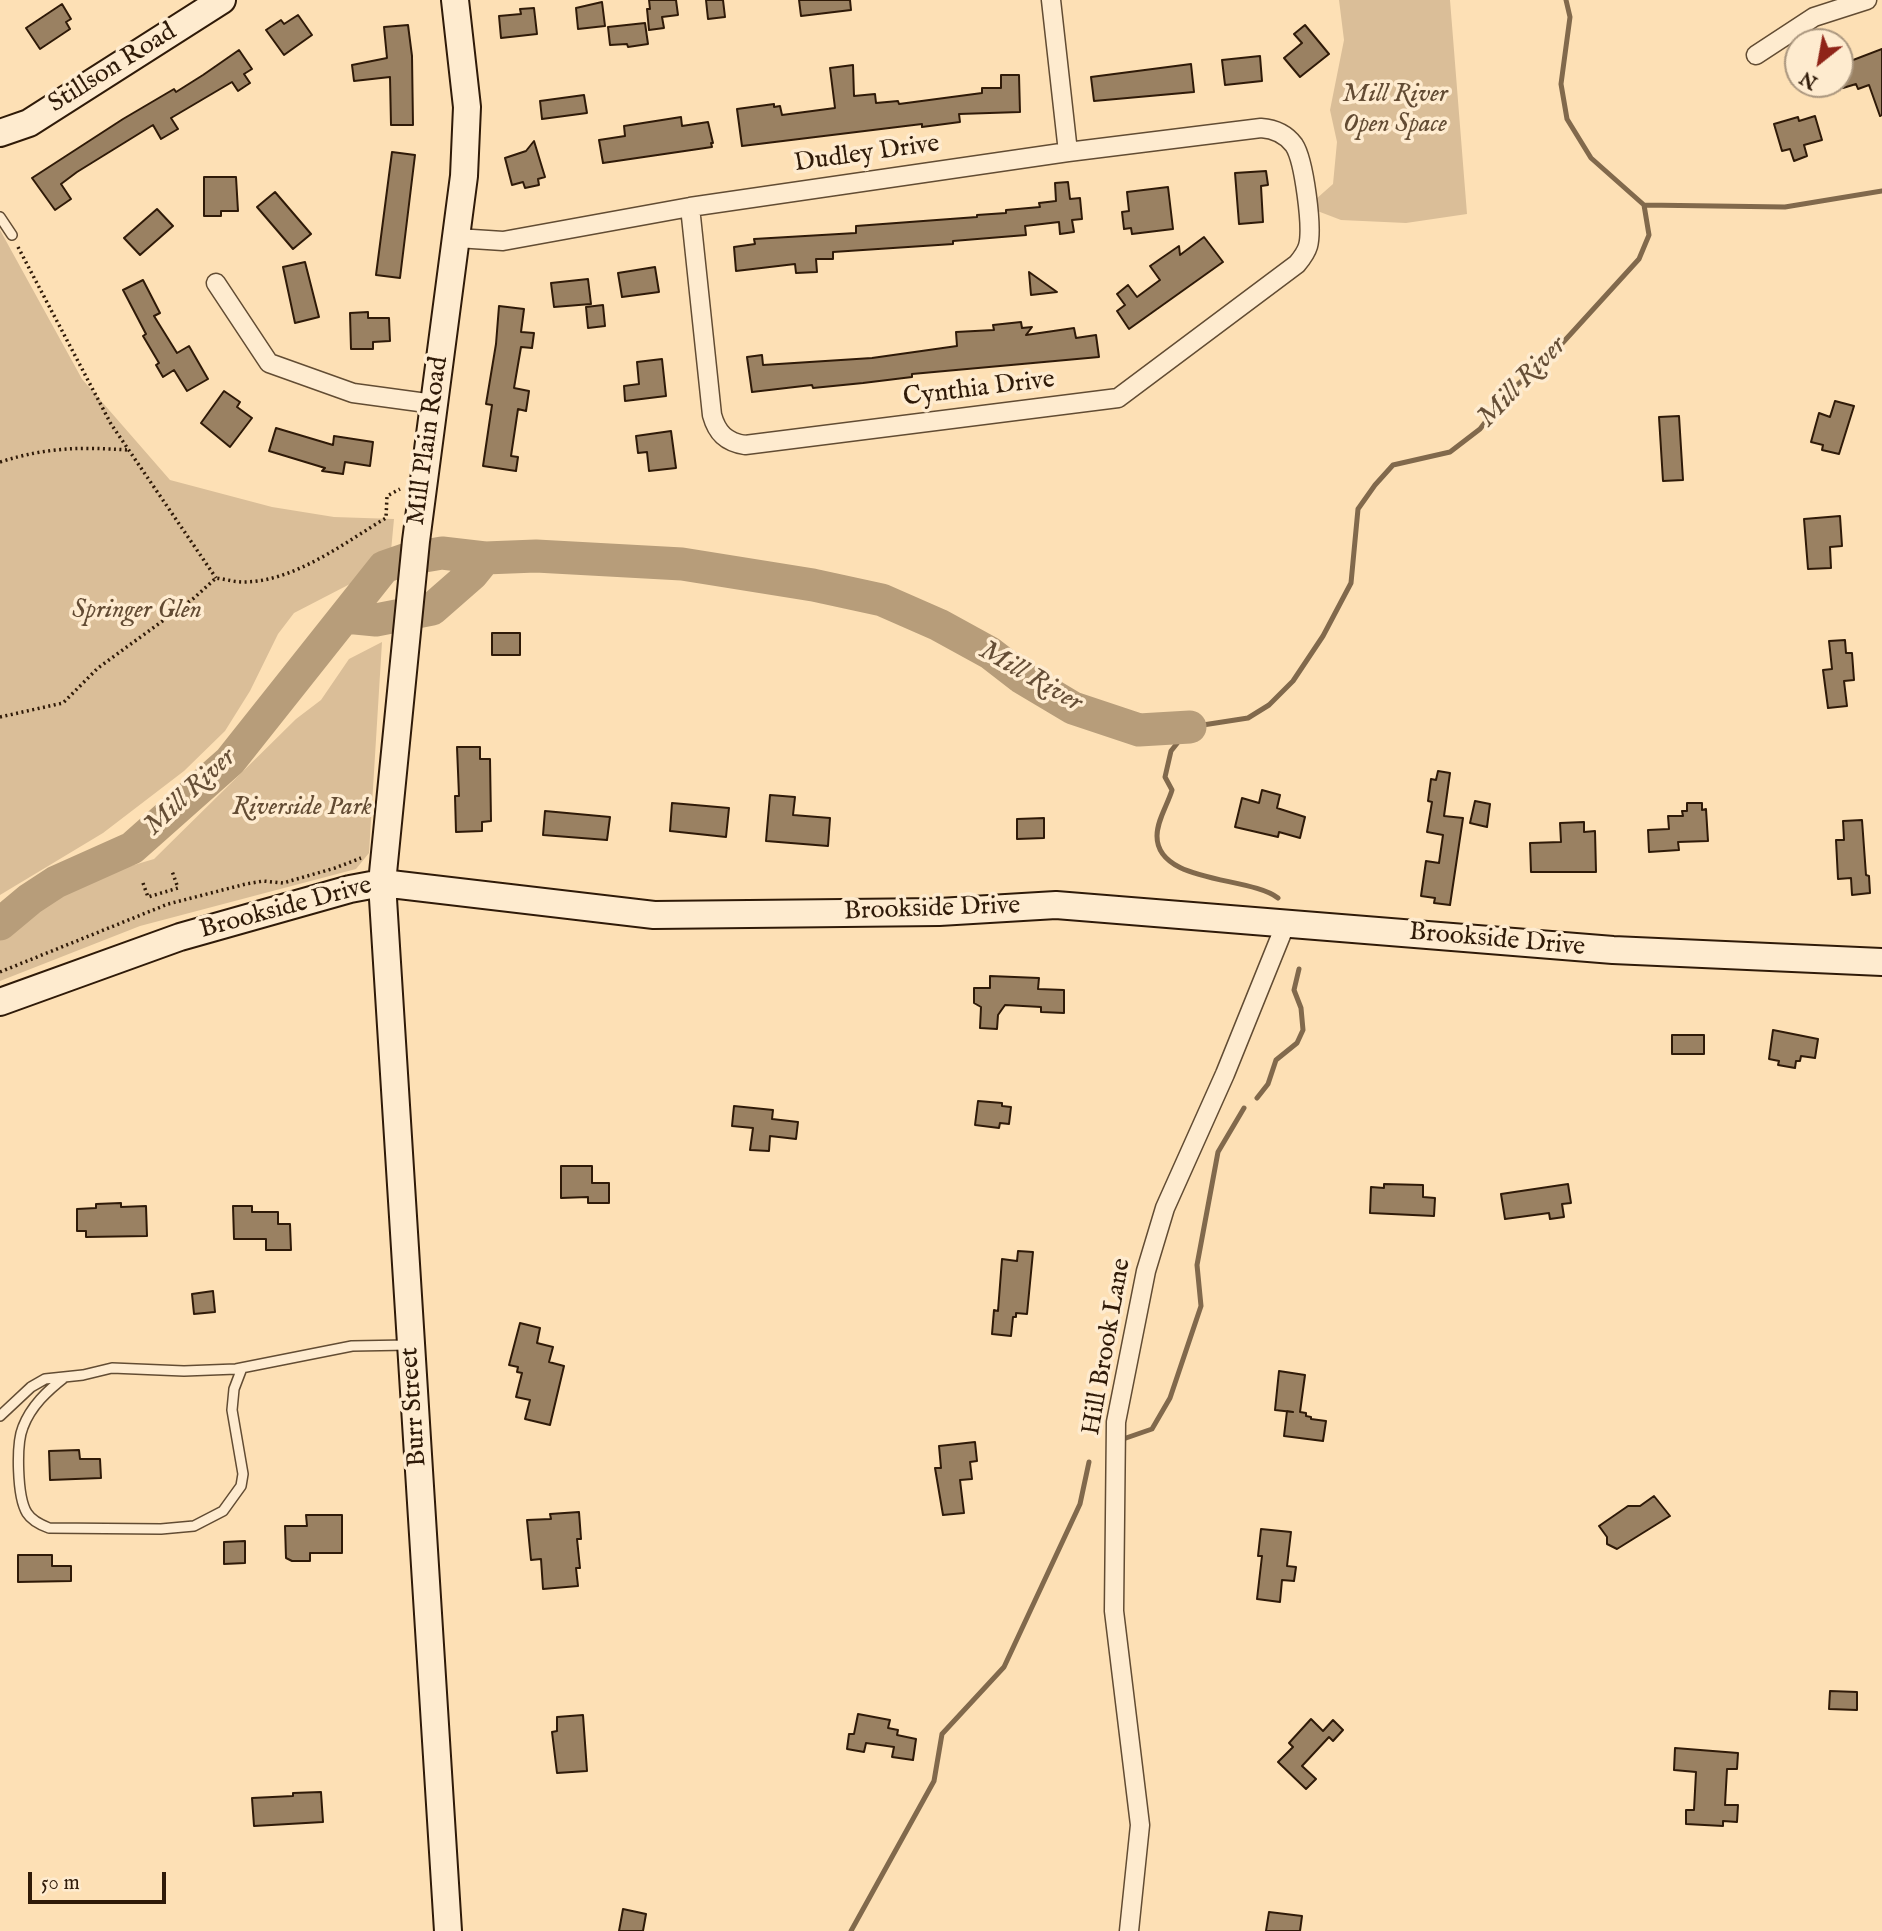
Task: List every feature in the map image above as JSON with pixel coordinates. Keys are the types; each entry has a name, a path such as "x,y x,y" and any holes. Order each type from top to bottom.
{"main road":[{"name":"Stillson Road","path":"0,133 29,123 222,0"},
{"name":"Mill Plain Road","path":"382,883 416,541 464,176 467,107 456,0"},
{"name":"Brookside Drive","path":"0,1002 180,937 349,889 382,883 654,915 885,913 1056,905 1613,950 1882,962"},
{"name":"Burr Street","path":"382,883 448,1931"}],"street":[{"path":"1051,0 1068,152"},
{"path":"1756,55 1814,17 1867,0"},
{"name":"Dudley Drive","path":"457,238 503,241 690,207 1250,128 1271,129 1286,136"},
{"name":"Cynthia Drive","path":"690,207 715,426 721,435 733,443 757,446 1118,398 1297,264 1304,256 1309,236 1303,166 1293,144 1286,136"},
{"path":"216,283 269,363 353,393 435,404"},
{"name":"Hill Brook Lane","path":"1129,1931 1140,1825 1114,1611 1116,1422 1146,1271 1165,1208 1225,1074 1286,923"}],"lane":[{"path":"0,217 12,235"},
{"path":"0,1416 38,1381 111,1368 184,1371 242,1368 352,1346 411,1345"},
{"path":"65,1377 48,1390 31,1412 20,1436 20,1477 27,1514 49,1528 161,1529 194,1526 208,1521 223,1511 241,1486 243,1474 232,1410 234,1389 242,1368"}],"path":[{"path":"12,235 111,424 216,578 244,582 280,576 308,565 386,518 387,496 400,489"},
{"path":"0,462 34,451 83,447 129,450"},
{"path":"0,716 63,703 98,668 194,598 216,578"},
{"path":"0,972 168,904 246,884 263,881 283,883 360,859 363,851"},
{"path":"143,883 148,897 177,888 172,871"},
{"path":"164,892 168,904"}],"green space":[{"name":"Mill River Open Space","path":"1339,0 1450,0 1467,214 1406,223 1341,220 1307,207 1333,184 1337,142 1330,110 1344,40"},
{"name":"Springer Glen","path":"0,230 82,379 170,480 272,507 334,517 394,519 391,551 350,584 294,613 278,634 250,691 225,731 184,771 103,833 0,895"},
{"name":"Riverside Park","path":"382,642 369,853 356,869 140,926 0,981 0,938 46,900 97,876 154,859 296,719 321,700 349,659"}],"building":[{"path":"649,0 676,0 678,15 662,17 664,28 649,30"},
{"path":"706,0 723,0 725,17 708,19"},
{"path":"799,0 850,0 851,10 801,16"},
{"path":"602,2 605,26 578,29 576,8"},
{"path":"62,4 71,19 66,22 70,29 40,49 26,28"},
{"path":"534,8 537,34 501,38 499,16 521,14 520,9"},
{"path":"298,15 312,35 284,55 266,30 281,20 284,24"},
{"path":"645,23 648,44 628,47 627,44 610,45 608,27"},
{"path":"408,25 412,56 413,125 391,125 390,77 354,81 352,65 387,58 384,27"},
{"path":"1305,25 1329,54 1300,77 1284,58 1302,43 1294,34"},
{"path":"1882,49 1880,116 1869,85 1858,89 1854,85 1854,60"},
{"path":"239,50 252,69 244,74 250,83 238,91 232,82 171,118 178,129 161,139 153,125 77,172 61,184 71,199 55,210 32,178 123,119 174,89 176,92"},
{"path":"1260,56 1262,81 1225,85 1222,60"},
{"path":"1191,64 1194,92 1094,101 1091,77"},
{"path":"853,65 854,96 875,94 876,103 898,101 899,104 982,93 982,88 1001,88 1001,75 1019,75 1020,112 959,114 960,122 922,127 922,124 742,146 737,109 774,104 774,107 780,106 782,115 835,108 830,68"},
{"path":"584,95 587,113 542,119 540,101"},
{"path":"1815,116 1822,140 1804,145 1807,156 1794,161 1790,149 1782,151 1774,124 1798,117 1799,121"},
{"path":"681,117 682,126 708,122 712,147 603,163 599,140 625,136 624,126"},
{"path":"534,141 545,177 538,179 539,185 525,188 523,182 512,185 505,158 526,151"},
{"path":"392,152 415,155 400,278 376,275"},
{"path":"1266,171 1268,185 1261,186 1263,222 1239,224 1235,173"},
{"path":"204,177 236,177 238,211 221,211 221,216 204,216"},
{"path":"1068,182 1070,199 1080,198 1082,219 1072,220 1074,232 1060,234 1059,222 1025,226 1026,235 953,241 953,244 833,252 833,259 816,259 817,272 796,273 795,264 736,271 734,247 755,244 754,239 856,233 856,226 977,217 1006,213 1006,210 1040,207 1039,203 1056,201 1055,183"},
{"path":"1168,187 1173,229 1132,234 1131,228 1124,229 1122,212 1129,211 1127,192"},
{"path":"275,192 311,234 293,249 257,207"},
{"path":"157,209 173,226 140,255 124,238"},
{"path":"1204,237 1223,262 1129,329 1117,311 1125,305 1117,294 1128,285 1137,297 1160,280 1150,266 1179,246 1180,255"},
{"path":"305,262 319,317 295,323 283,267"},
{"path":"655,267 659,292 622,297 618,273"},
{"path":"1029,272 1057,292 1031,295"},
{"path":"588,279 591,304 554,307 551,283"},
{"path":"143,280 160,313 154,316 177,353 189,346 208,379 187,391 174,370 163,377 156,365 159,363 143,336 146,334 123,290"},
{"path":"603,305 605,326 588,328 586,307"},
{"path":"499,306 524,309 521,332 534,333 532,348 521,347 514,388 529,391 526,411 518,409 511,456 518,457 516,471 483,466 492,405 486,404"},
{"path":"368,312 368,318 389,318 390,341 373,342 373,349 351,349 350,313"},
{"path":"1021,322 1022,328 1032,327 1026,335 1074,328 1076,338 1096,335 1099,357 912,374 912,377 863,383 813,388 812,385 752,392 747,357 762,355 763,365 872,358 957,346 956,332 994,330 993,325"},
{"path":"662,359 666,396 625,401 624,386 639,384 637,362"},
{"path":"224,391 240,402 237,407 252,418 230,447 201,423"},
{"path":"1835,401 1854,406 1839,454 1822,450 1823,445 1811,442 1819,413 1830,417"},
{"path":"1679,416 1683,480 1663,481 1659,417"},
{"path":"276,428 333,445 334,436 373,442 370,466 345,462 343,474 322,471 325,468 269,451"},
{"path":"671,431 676,468 649,471 647,452 638,453 636,436"},
{"path":"1840,516 1842,546 1830,547 1831,568 1808,569 1804,519"},
{"path":"492,633 520,633 520,655 492,655"},
{"path":"1845,640 1846,653 1852,653 1854,680 1844,681 1847,706 1828,708 1823,670 1832,669 1829,641"},
{"path":"457,747 480,747 480,759 490,759 491,821 482,822 482,831 456,832 455,796 459,796"},
{"path":"1438,771 1450,773 1444,816 1463,818 1450,905 1434,903 1435,898 1421,896 1426,861 1439,863 1443,835 1427,832 1432,802 1428,801 1431,779 1436,780"},
{"path":"1262,790 1280,795 1277,808 1305,817 1300,838 1279,832 1278,837 1235,827 1242,798 1259,803"},
{"path":"770,795 795,797 793,815 830,818 828,846 766,841"},
{"path":"1475,801 1490,804 1487,827 1470,823"},
{"path":"672,803 729,808 726,837 670,831"},
{"path":"1687,803 1702,803 1702,810 1706,809 1708,841 1678,842 1679,850 1649,852 1648,830 1669,829 1668,816 1683,816 1682,811 1687,811"},
{"path":"545,811 610,817 607,840 543,835"},
{"path":"1044,818 1044,838 1017,839 1017,819"},
{"path":"1862,820 1870,893 1852,895 1851,878 1838,879 1836,840 1844,840 1843,821"},
{"path":"1584,822 1584,832 1595,831 1596,872 1531,872 1530,843 1561,842 1560,823"},
{"path":"990,976 1039,978 1038,989 1064,990 1064,1013 1041,1012 1041,1007 1005,1005 998,1015 997,1029 980,1028 981,1007 974,1003 974,988 990,988"},
{"path":"1773,1030 1818,1039 1815,1058 1801,1056 1800,1061 1796,1061 1795,1068 1778,1065 1779,1061 1769,1059"},
{"path":"1672,1035 1704,1035 1704,1054 1672,1054"},
{"path":"978,1101 1002,1103 1002,1106 1011,1107 1009,1124 1000,1123 999,1128 975,1125"},
{"path":"734,1106 773,1110 772,1119 798,1122 796,1139 770,1136 769,1151 750,1150 753,1128 732,1126"},
{"path":"561,1166 592,1166 592,1183 609,1183 609,1203 588,1203 588,1197 561,1198"},
{"path":"1384,1184 1423,1185 1423,1197 1435,1198 1434,1216 1370,1213 1371,1187 1384,1188"},
{"path":"1568,1184 1571,1203 1562,1204 1564,1217 1550,1219 1549,1213 1505,1219 1501,1194"},
{"path":"121,1203 121,1207 146,1206 147,1236 86,1237 86,1231 77,1231 77,1209 96,1208 96,1204"},
{"path":"233,1206 252,1206 252,1212 278,1212 278,1224 290,1224 291,1250 266,1250 266,1239 234,1239"},
{"path":"1018,1251 1033,1252 1027,1314 1016,1313 1016,1317 1013,1317 1011,1336 992,1334 994,1310 998,1311 1002,1259 1017,1261"},
{"path":"213,1291 215,1312 194,1314 192,1294"},
{"path":"520,1323 540,1328 537,1343 553,1347 549,1362 564,1366 550,1425 525,1419 530,1400 516,1397 522,1373 517,1372 518,1367 509,1365"},
{"path":"1279,1371 1305,1375 1300,1412 1306,1413 1311,1419 1326,1421 1323,1441 1284,1436 1287,1411 1275,1410"},
{"path":"975,1442 977,1461 970,1462 972,1479 960,1480 964,1513 943,1515 935,1468 941,1468 939,1446"},
{"path":"79,1450 80,1459 100,1459 101,1478 50,1480 49,1451"},
{"path":"1654,1496 1670,1516 1617,1549 1607,1544 1607,1537 1599,1526 1628,1506 1640,1506"},
{"path":"579,1512 581,1539 577,1539 580,1568 576,1568 578,1586 543,1589 541,1559 531,1560 527,1520 551,1519 550,1514"},
{"path":"306,1515 342,1515 342,1553 310,1553 310,1561 292,1561 286,1558 285,1526 307,1526"},
{"path":"1261,1529 1291,1532 1287,1566 1296,1567 1294,1581 1282,1580 1280,1602 1257,1599 1262,1556 1258,1556"},
{"path":"245,1541 245,1563 224,1564 224,1542"},
{"path":"18,1555 52,1555 52,1566 71,1566 71,1581 18,1582"},
{"path":"1830,1691 1857,1692 1857,1710 1829,1709"},
{"path":"858,1714 890,1720 888,1728 898,1730 897,1735 916,1739 913,1760 892,1757 894,1747 866,1743 864,1752 847,1749 849,1734 854,1734"},
{"path":"583,1715 587,1771 557,1773 552,1732 557,1731 557,1717"},
{"path":"1311,1719 1323,1731 1333,1720 1343,1730 1333,1741 1329,1737 1302,1766 1316,1779 1306,1789 1278,1762 1293,1747 1289,1743"},
{"path":"1675,1748 1738,1753 1737,1769 1727,1769 1725,1805 1738,1805 1737,1822 1723,1821 1723,1826 1686,1824 1686,1810 1694,1810 1696,1772 1674,1770"},
{"path":"321,1792 323,1822 254,1826 252,1798"},
{"path":"623,1909 646,1914 643,1931 619,1931"},
{"path":"1269,1912 1302,1916 1300,1931 1266,1931"}],"waterway":[{"name":"Mill River","path":"1278,898 1265,891 1188,871 1172,863 1161,852 1157,830 1172,790 1165,777 1171,751 1190,727 1248,718 1269,705 1293,681 1323,636 1351,583 1358,509 1375,485 1393,465 1450,452 1480,429 1506,395 1557,349 1639,259 1649,235 1644,205 1591,158 1567,119 1561,84 1570,17 1566,0"},
{"path":"1644,205 1785,207 1882,191"},
{"name":"Mill River","path":"0,924 56,882 132,848 230,761 384,567 407,559 442,553 485,558 536,556 682,564 813,585 882,600 939,625 990,653 1021,677 1073,708 1139,730 1190,727"},
{"name":"Mill River","path":"345,617 376,620 432,609 472,574 485,558"},
{"path":"1257,1098 1268,1084 1276,1060 1297,1043 1303,1030 1301,1008 1294,990 1299,969"},
{"path":"1126,1438 1152,1429 1170,1398 1201,1306 1197,1265 1218,1152 1244,1108"},
{"path":"851,1931 934,1781 942,1734 1004,1667 1080,1504 1089,1462"}]}
